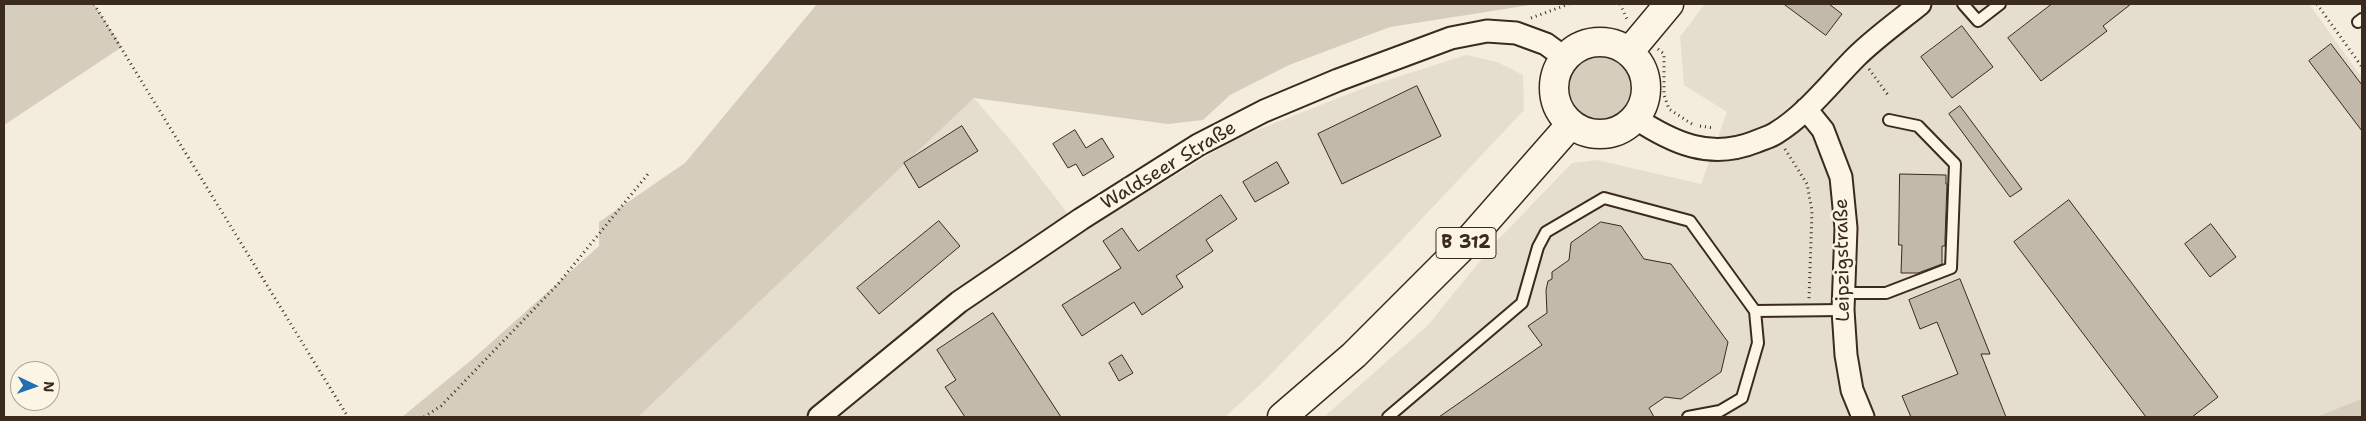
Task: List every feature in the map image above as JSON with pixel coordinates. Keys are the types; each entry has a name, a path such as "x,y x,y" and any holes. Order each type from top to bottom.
{"main road":[{"path":"1629,52 1669,4"},
{"path":"1600,41 1615,44 1629,52 1639,63 1645,77 1646,92 1642,107 1635,118 1622,129 1607,134 1592,134 1577,129 1557,106 1553,92 1555,76 1565,58 1572,51 1585,44 1600,41"},
{"name":"B 312","path":"1282,417 1354,355 1470,239 1571,124"}],"street":[{"path":"1635,118 1656,132 1697,148 1719,150 1739,148 1776,133 1806,109 1858,55 1920,4"},
{"name":"Waldseer Straße","path":"819,417 959,302 1081,219 1198,145 1264,111 1338,80 1451,38 1488,31 1516,33 1546,44 1565,58"},
{"name":"Leipzigstraße","path":"1806,109 1823,130 1841,177 1846,228 1843,302 1847,364 1852,390 1863,417"}],"lane":[{"path":"1963,4 1978,21 2000,4"},
{"path":"1755,311 1843,302 1886,293 1951,268 1955,164 1918,126 1890,120"},
{"path":"1388,417 1522,303 1538,247 1546,232 1604,198 1690,221 1755,311 1758,343 1742,398 1720,411 1688,417"}],"path":[{"path":"94,4 348,417"},
{"path":"1516,33 1531,18 1568,4"},
{"path":"2317,4 2362,67"},
{"path":"1858,55 1888,95"},
{"path":"424,417 441,406 558,284 648,174"}],"shaded area":[{"path":"4,4 94,4 122,47 4,125"},
{"path":"817,4 1537,4 1390,27 1289,65 1230,95 1203,120 1168,124 974,98 638,417 402,417 475,357 599,246 599,222 685,163"},
{"path":"1705,4 2309,4 2362,78 2362,417 1324,417 1428,325 1493,245 1572,163 1597,160 1701,184 1727,112 1684,85 1680,37"},
{"path":"1466,55 1497,62 1523,75 1524,110 1399,243 1262,383 1225,417 638,417 974,98 1017,148 1082,232 1237,138 1369,86"},
{"path":"1600,55 1613,58 1623,65 1630,75 1633,88 1630,101 1623,111 1613,118 1600,121 1587,118 1577,111 1570,101 1567,88 1570,75 1577,65 1587,58"},
{"path":"2362,399 2362,417 2316,417"}],"building":[{"path":"1784,4 1829,4 1842,14 1826,35"},
{"path":"2052,4 2131,4 2103,26 2107,31 2041,81 2008,38"},
{"path":"1962,26 1993,67 1952,98 1921,57"},
{"path":"2331,44 2362,85 2362,131 2309,61"},
{"path":"1417,86 1441,136 1342,184 1318,134"},
{"path":"1960,106 2022,189 2010,197 1949,114"},
{"path":"962,126 978,151 919,188 904,163"},
{"path":"1075,130 1086,148 1102,138 1114,157 1083,176 1076,164 1068,168 1053,144"},
{"path":"1277,162 1289,183 1255,202 1243,182"},
{"path":"1900,174 1946,175 1945,246 1942,246 1942,264 1918,273 1901,273 1902,245 1899,245"},
{"path":"1221,195 1237,219 1206,240 1213,251 1176,276 1183,287 1142,315 1134,302 1082,336 1062,305 1121,268 1103,241 1122,228 1138,251"},
{"path":"2069,200 2218,397 2192,417 2146,417 2014,242"},
{"path":"939,221 960,246 879,314 857,288"},
{"path":"1601,222 1621,226 1644,259 1671,264 1728,342 1721,372 1681,399 1665,397 1649,408 1654,417 1439,417 1542,345 1528,326 1547,313 1546,290 1548,281 1552,279 1552,272 1569,260 1571,243"},
{"path":"2211,224 2236,257 2210,277 2185,244"},
{"path":"1960,279 1990,354 1981,354 2006,417 1911,417 1902,396 1958,374 1937,322 1920,329 1909,300"},
{"path":"993,313 1061,417 965,417 945,387 956,380 937,350"},
{"path":"1122,355 1133,373 1119,381 1109,363"}]}
